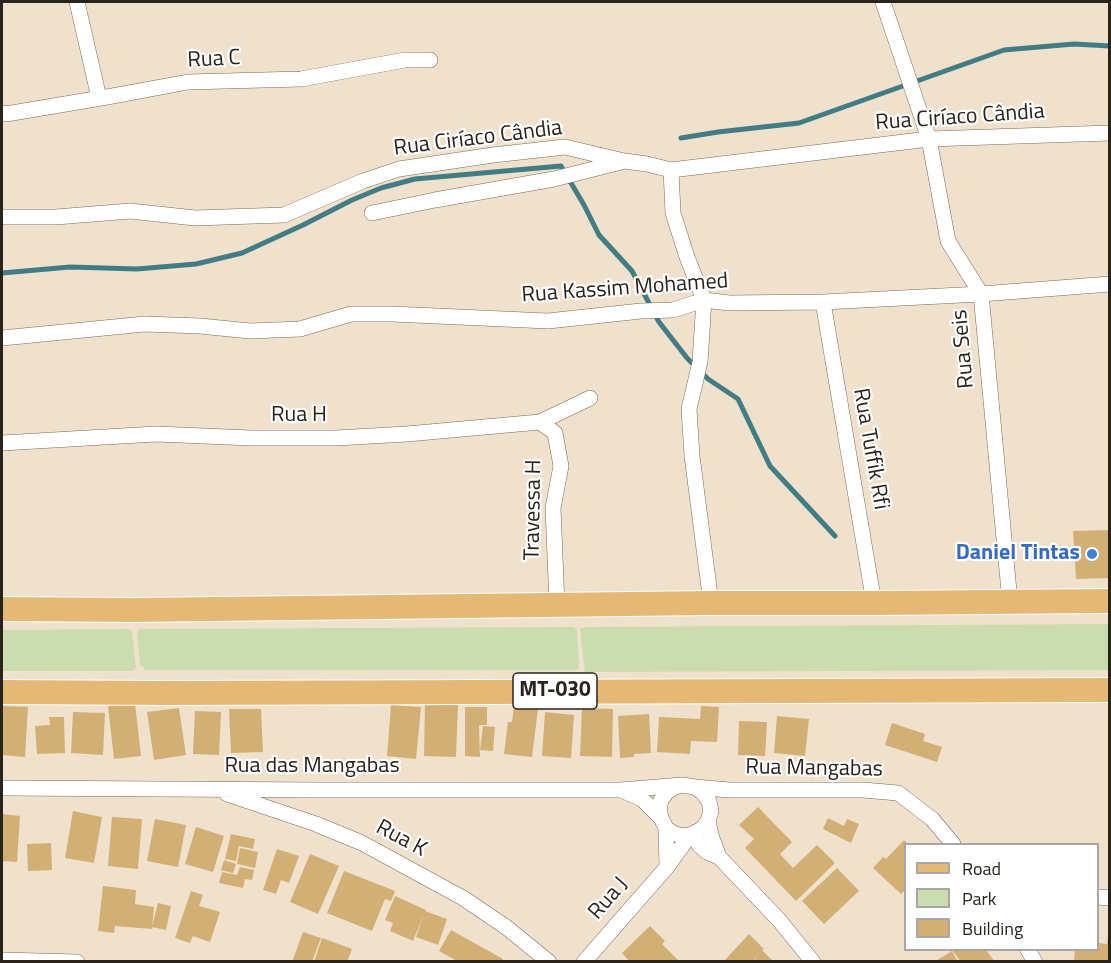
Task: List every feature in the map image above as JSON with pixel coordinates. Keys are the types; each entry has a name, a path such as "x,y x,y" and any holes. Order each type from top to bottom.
{"main road":[{"path":"2,609 133,610 1110,601"},
{"name":"MT-030","path":"2,692 1110,690"}],"street":[{"path":"77,2 99,98"},
{"name":"Rua Seis","path":"883,2 929,139 948,241 981,294 1010,602"},
{"name":"Rua C","path":"2,113 107,98 188,82 301,79 405,60 430,60"},
{"name":"Rua Ciríaco Cândia","path":"2,217 56,217 130,211 195,218 284,215 363,181 399,169 566,147 671,170 929,139 1110,132"},
{"path":"372,213 554,179 624,161"},
{"path":"671,170 673,213 704,300 700,362 689,409 692,456 711,603"},
{"name":"Rua Kassim Mohamed","path":"2,338 145,324 250,330 300,329 351,314 548,321 641,311 673,310 704,300 729,303 823,302 981,294 1110,284"},
{"name":"Rua Tuffik Rfi","path":"823,302 874,603"},
{"name":"Rua H","path":"2,443 156,434 251,438 336,438 540,422 590,398"},
{"name":"Travessa H","path":"540,422 555,434 561,466 553,508 558,605"},
{"path":"667,867 663,823 659,809 661,800 673,788 688,786 703,793 709,801 711,834 719,857"},
{"name":"Rua das Mangabas","path":"2,788 621,790 688,786"},
{"name":"Rua Mangabas","path":"688,786 729,790 862,790 898,793 932,819 952,843"},
{"name":"Rua K","path":"214,790 316,824 362,843 463,898 506,927 549,962"},
{"path":"621,790 642,800 673,833 682,836 692,835 702,829 716,803 729,790"},
{"path":"692,835 707,852 719,857 779,920 813,962"},
{"name":"Rua J","path":"584,962 692,835"},
{"path":"2,960 77,962"}],"green space":[{"path":"1109,624 1109,670 585,672 580,629 586,627"},
{"path":"574,627 577,630 579,667 577,670 146,670 140,665 137,632 140,629"},
{"path":"129,629 132,631 136,668 133,671 2,671 2,630"}],"building":[{"name":"Daniel Tintas","path":"1110,530 1110,578 1076,579 1073,531"},
{"path":"135,703 141,756 114,759 108,706"},
{"path":"425,704 458,705 456,757 424,756"},
{"path":"391,705 421,707 416,759 387,756"},
{"path":"2,706 28,707 25,757 2,755"},
{"path":"701,706 719,707 717,742 691,741 690,754 657,752 659,717 700,719"},
{"path":"465,707 487,707 487,725 479,725 480,757 465,756"},
{"path":"514,707 538,709 532,757 504,754 508,722 512,722"},
{"path":"179,708 186,755 154,760 147,712"},
{"path":"582,708 613,709 612,757 580,756"},
{"path":"229,709 261,709 263,752 231,753"},
{"path":"195,711 221,712 219,755 193,754"},
{"path":"73,712 105,713 103,755 71,753"},
{"path":"545,712 574,715 571,758 542,756"},
{"path":"649,714 651,753 620,758 618,716"},
{"path":"777,716 809,719 805,756 774,753"},
{"path":"49,717 64,717 65,753 37,754 35,726 50,725"},
{"path":"739,721 767,722 765,756 738,755"},
{"path":"892,723 925,734 923,741 942,747 937,762 885,745"},
{"path":"483,726 495,727 493,751 480,750"},
{"path":"758,807 792,842 780,854 793,868 817,845 835,863 796,901 745,848 754,839 739,825"},
{"path":"73,811 102,817 94,863 65,858"},
{"path":"2,814 20,816 17,862 2,861"},
{"path":"112,817 142,819 138,869 108,866"},
{"path":"828,818 844,826 847,819 859,824 851,843 823,829"},
{"path":"155,819 186,825 178,867 147,861"},
{"path":"196,827 224,836 213,872 185,864"},
{"path":"231,834 255,839 253,849 239,846 236,861 225,859"},
{"path":"904,840 907,843 904,843 904,891 901,894 873,868 883,857 886,859"},
{"path":"51,843 52,870 28,871 27,844"},
{"path":"240,848 258,852 255,868 237,864"},
{"path":"277,849 299,856 289,883 281,880 276,894 263,890"},
{"path":"310,854 339,866 318,914 290,902"},
{"path":"224,860 236,864 233,873 221,870"},
{"path":"240,867 254,870 252,880 245,879 243,888 219,883 222,872 237,875"},
{"path":"837,868 859,891 824,924 802,901"},
{"path":"344,871 395,891 391,901 385,899 372,931 327,913"},
{"path":"103,886 136,890 135,904 154,907 152,929 115,926 114,933 98,931"},
{"path":"191,891 203,895 199,906 220,912 210,942 193,936 190,943 175,938"},
{"path":"395,896 447,919 438,945 416,937 424,914 413,941 390,931 393,923 385,920"},
{"path":"158,903 171,906 166,930 152,927"},
{"path":"650,926 665,941 662,944 680,962 630,962 622,953"},
{"path":"451,930 503,959 502,962 459,962 439,951"},
{"path":"303,932 321,938 312,962 292,962"},
{"path":"749,934 774,962 753,962 758,955 752,962 723,962"},
{"path":"1108,935 1110,935 1110,962 1074,962 1075,951 1099,951 1099,943 1107,944"},
{"path":"322,938 352,949 347,962 314,962"},
{"path":"952,951 958,962 934,962"},
{"path":"953,951 987,951 995,962 961,962"}],"waterway":[{"path":"681,138 799,123 1004,50 1074,44 1110,46"},
{"path":"2,273 70,267 137,269 196,264 242,253 381,188 415,179 561,166 599,235 632,271 659,322 687,358 708,379 738,399 770,466 835,536"}],"place":[{"name":"Daniel Tintas","path":"1092,554"}]}
